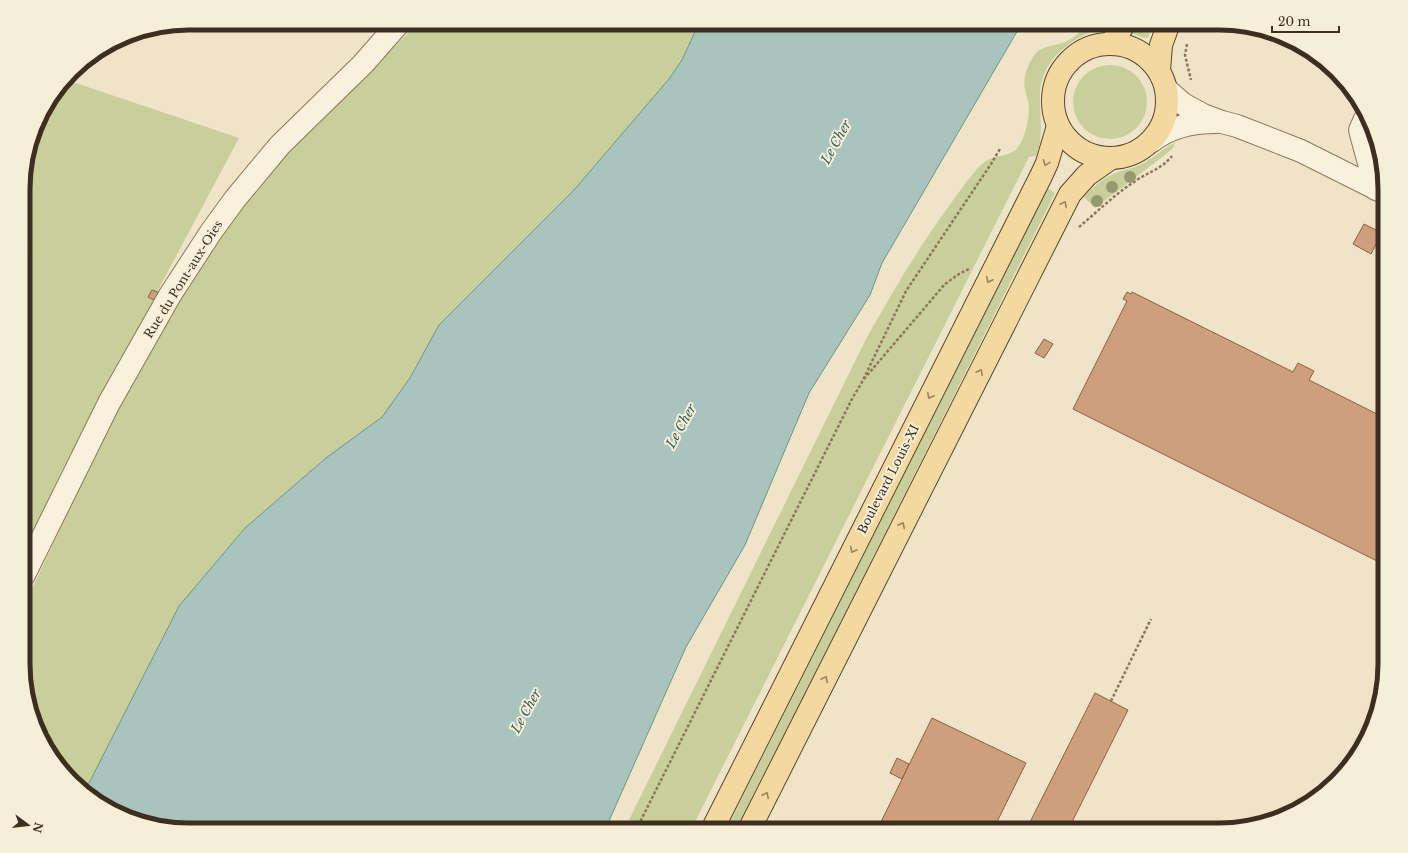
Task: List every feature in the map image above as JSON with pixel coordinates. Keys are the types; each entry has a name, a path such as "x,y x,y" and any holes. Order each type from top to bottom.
{"main road":[{"path":"1111,43 1120,30"},
{"path":"1159,70 1161,45 1166,30"},
{"path":"1111,43 1130,46 1146,56 1159,70 1167,90 1168,102 1166,113 1161,128 1152,140 1140,150 1125,157 1110,159 1094,156 1079,150 1067,140 1058,126 1053,110 1053,93 1057,77 1060,72 1066,63 1079,52 1094,45 1111,43"},
{"name":"Boulevard Louis-XI","path":"716,823 1047,163 1058,126"},
{"path":"753,823 1070,194 1087,175 1110,159"}],"street":[{"name":"Rue du Pont-aux-Oies","path":"30,564 112,396 170,295 211,232 235,199 280,145 363,64 393,30"},
{"path":"1167,90 1192,109 1222,122 1237,126 1301,151 1378,190"},
{"path":"1152,140 1161,134 1186,124 1222,122"},
{"path":"1364,122 1360,130 1378,185"}],"path":[{"path":"640,823 846,411 861,384 906,290 1000,149"},
{"path":"861,384 945,284 959,274 970,269 997,263"},
{"path":"1111,701 1151,619"}],"green space":[{"path":"409,30 696,30 682,60 669,79 574,190 439,325 410,378 382,417 326,458 245,528 179,606 87,786 69,769 51,744 46,735 35,705 30,675 30,593 103,437 157,337 214,246 261,180 407,34"},
{"path":"1095,30 1066,46 1050,63 1044,73 1040,98 1041,135 1036,156 1029,157 695,823 627,823 866,339 927,238 976,171 986,161 1011,153 1021,143 1028,122 1029,111 1024,79 1029,64 1034,56 1040,50 1065,42 1083,31"},
{"path":"1134,30 1151,30 1148,38 1134,34"},
{"path":"1110,65 1124,68 1136,76 1144,88 1147,102 1144,116 1136,128 1124,136 1110,139 1096,136 1084,128 1076,116 1073,102 1076,88 1084,76 1096,68"},
{"path":"71,81 239,138 157,292 152,290 148,297 156,301 95,407 65,464 30,537 30,178 35,148 46,118"},
{"path":"1175,143 1172,149 1165,155 1095,208 1084,197 1090,190 1107,177 1144,163"},
{"path":"1047,188 1055,193 740,823 730,823"}],"water":[{"name":"Le Cher","path":"696,30 1018,30 882,263 870,295 809,393 745,545 686,647 608,823 178,823 148,818 118,807 87,786 179,606 245,528 326,458 382,417 410,378 439,325 574,190 669,79 682,60"}],"building":[{"path":"1364,224 1378,231 1378,241 1371,254 1353,244"},
{"path":"152,290 160,293 156,301 148,297"},
{"path":"1127,292 1131,294 1132,292 1293,372 1298,363 1314,371 1309,380 1378,414 1378,562 1073,409 1127,301 1123,299"},
{"path":"1044,339 1053,344 1044,358 1035,353"},
{"path":"1095,693 1128,710 1072,823 1030,823"},
{"path":"932,718 1026,763 996,823 880,823"},
{"path":"897,758 909,764 902,779 890,773"}]}
